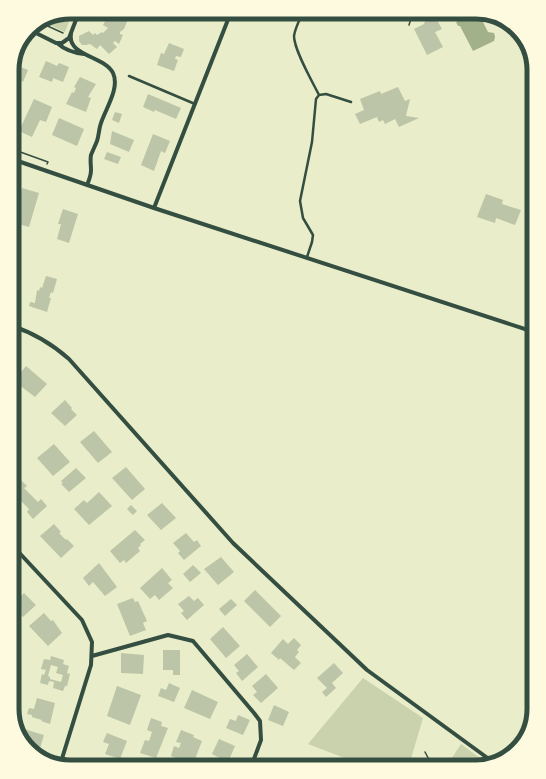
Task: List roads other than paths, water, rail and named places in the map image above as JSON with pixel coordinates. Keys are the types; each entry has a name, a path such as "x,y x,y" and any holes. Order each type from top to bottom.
{"street":[{"path":"56,43 64,42 68,39 76,19"},
{"path":"154,208 228,19"},
{"path":"36,33 62,47 76,53 84,54"},
{"path":"71,34 70,38 73,45 84,54 109,67 114,76 115,83 91,157 91,172 87,185"},
{"path":"19,162 154,208 527,330"},
{"path":"19,329 35,335 53,346 69,359 233,543 367,670 488,758"},
{"path":"19,552 82,620 92,642 92,665 62,758 67,760"},
{"path":"92,656 168,635 193,641 260,721 261,740 254,760"}],"lane":[{"path":"300,19 295,31 294,39 300,56 319,95"},
{"path":"129,76 195,104"},
{"path":"319,95 326,94 351,102"},
{"path":"307,257 313,236 302,214 300,197 312,142 316,101 319,95"}]}
